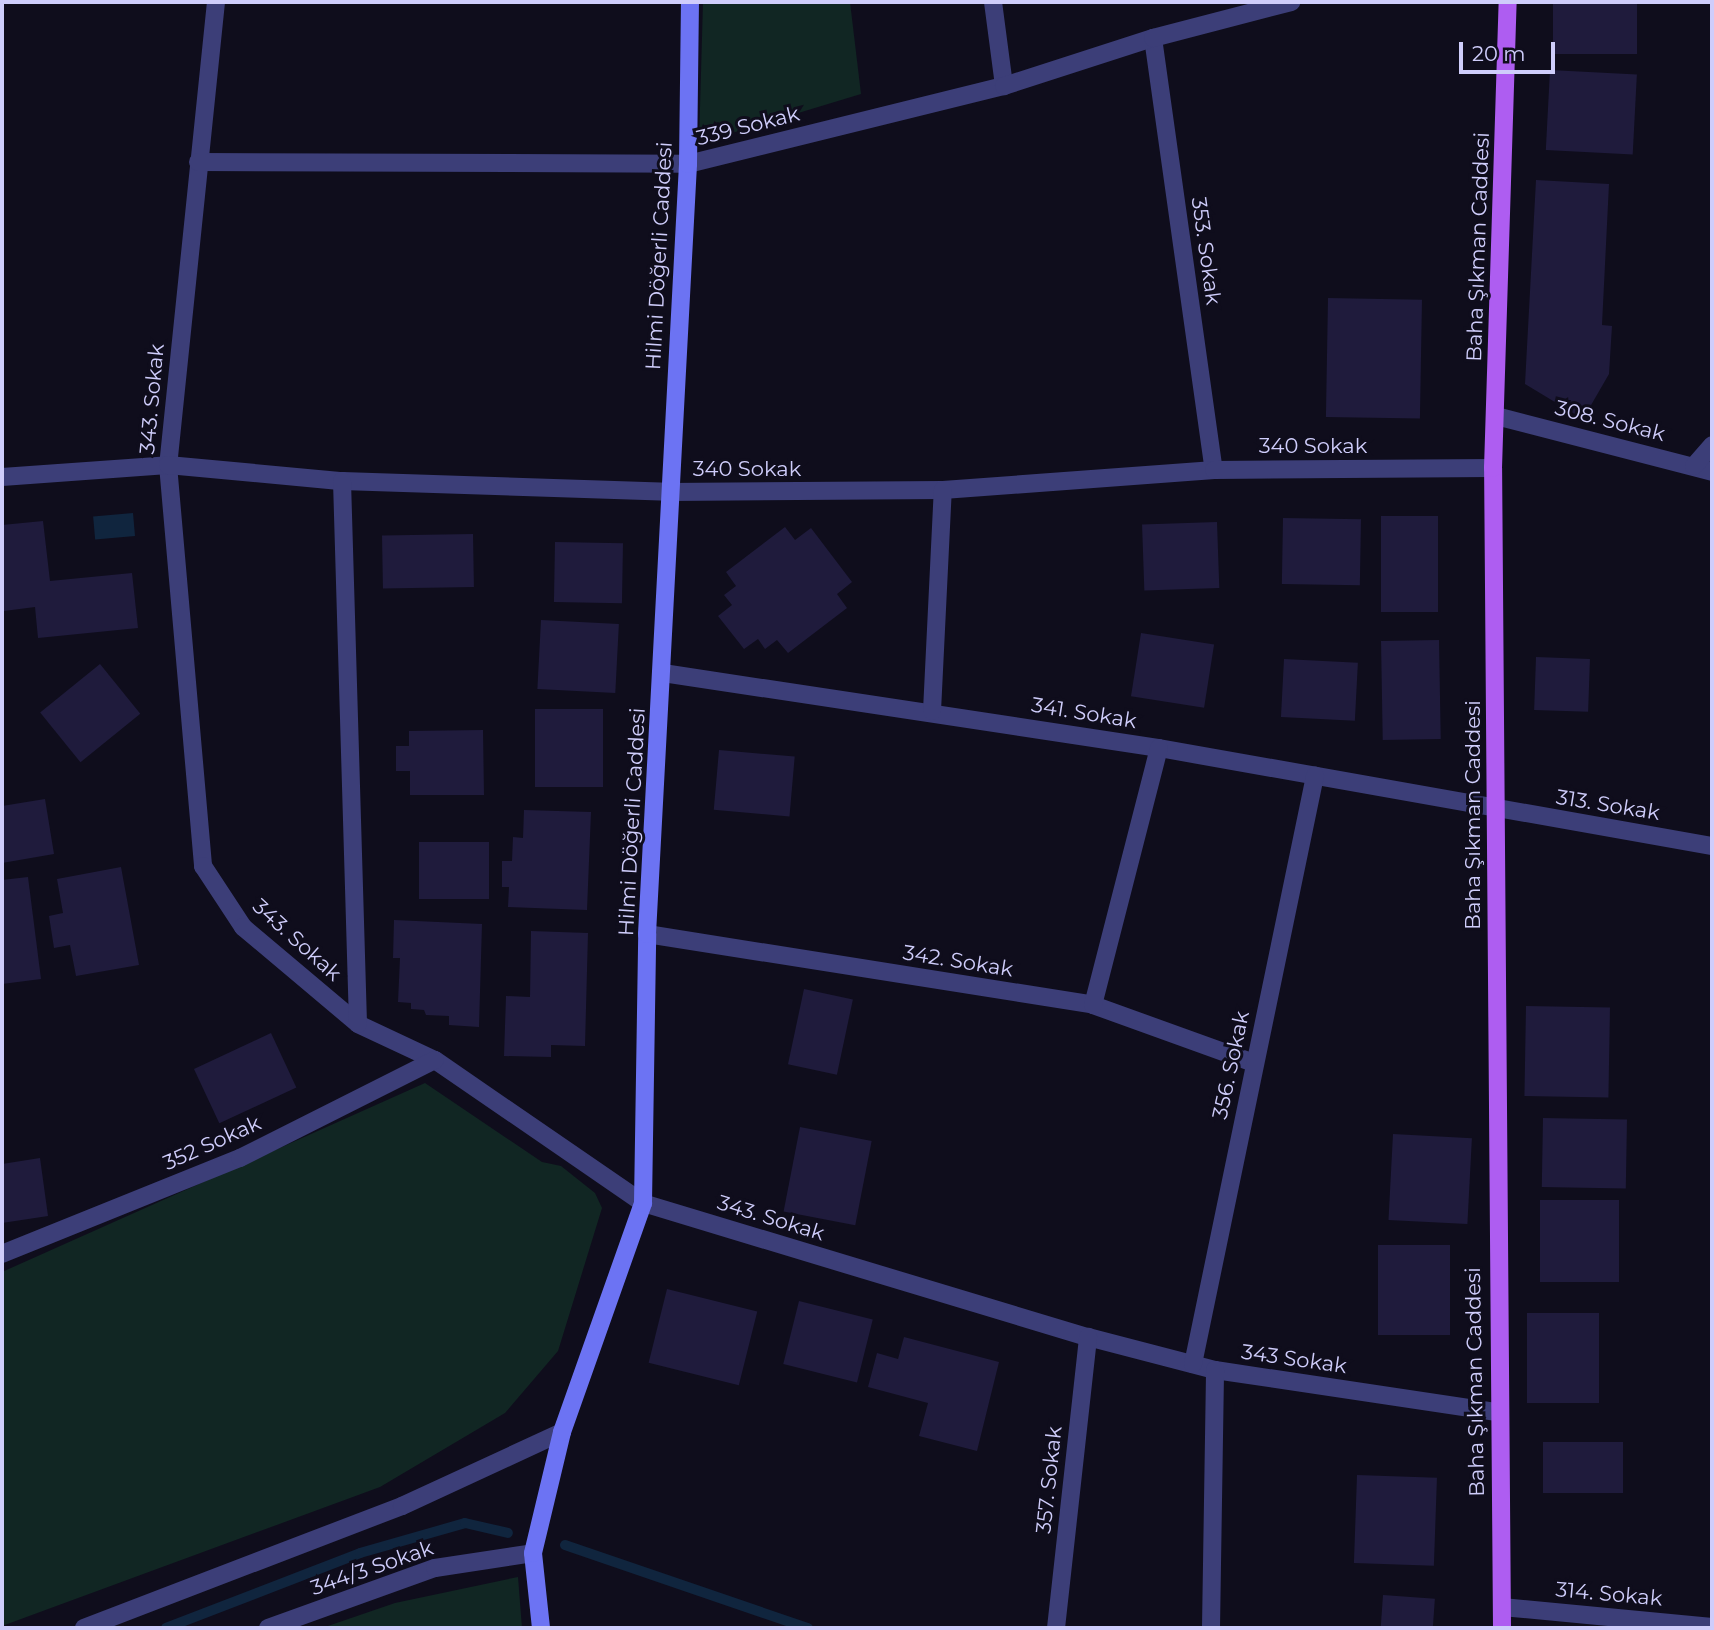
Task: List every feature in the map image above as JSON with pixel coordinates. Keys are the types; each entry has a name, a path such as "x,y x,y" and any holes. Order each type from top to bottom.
{"main road":[{"name":"Baha Şıkman Caddesi","path":"1502,1628 1497,1412 1493,468 1508,2"}],"street":[{"name":"343. Sokak","path":"216,2 169,464 203,866 243,927 358,1024 435,1060 643,1203 1088,1337"},
{"name":"Hilmi Döğerli Caddesi","path":"541,1628 533,1553 562,1432 643,1203 647,934 663,673 668,492 688,164 690,2"},
{"path":"993,2 1004,86"},
{"name":"339 Sokak","path":"198,162 688,164 1004,86 1153,38 1291,2"},
{"name":"353. Sokak","path":"1153,38 1214,470"},
{"name":"308. Sokak","path":"1496,416 1712,472"},
{"path":"1694,466 1712,445"},
{"name":"340 Sokak","path":"2,477 169,464 342,481 668,492 943,490 1214,470 1493,468"},
{"path":"342,481 358,1024"},
{"path":"932,712 943,490"},
{"name":"341. Sokak","path":"663,673 1159,747 1496,810"},
{"path":"1093,1005 1159,747"},
{"name":"356. Sokak","path":"1193,1364 1315,776"},
{"name":"313. Sokak","path":"1496,810 1712,846"},
{"name":"342. Sokak","path":"647,934 1093,1005 1254,1063"},
{"name":"352 Sokak","path":"2,1254 240,1158 435,1060"},
{"name":"343 Sokak","path":"1088,1337 1215,1370 1497,1412"},
{"name":"357. Sokak","path":"1056,1628 1088,1337"},
{"path":"1211,1628 1215,1370"},
{"path":"84,1628 402,1506 562,1432"},
{"name":"344/3 Sokak","path":"268,1628 435,1568 533,1553"},
{"name":"314. Sokak","path":"1502,1607 1712,1627"}],"green space":[{"path":"703,2 850,2 861,94 699,143"},
{"path":"425,1083 542,1162 561,1166 595,1193 602,1208 558,1351 505,1413 380,1487 2,1626 2,1272"},
{"path":"518,1577 522,1628 322,1628 395,1603"}],"water":[{"path":"133,513 135,536 95,539 93,516"}],"building":[{"path":"1553,2 1637,2 1637,54 1553,54"},
{"path":"1550,70 1637,75 1633,154 1546,150"},
{"path":"1536,180 1609,184 1602,325 1612,326 1609,374 1583,419 1525,384"},
{"path":"1328,298 1422,300 1420,419 1326,417"},
{"path":"1381,516 1438,516 1438,612 1381,612"},
{"path":"1283,518 1361,519 1360,585 1282,584"},
{"path":"43,521 50,581 132,573 138,628 38,638 35,607 4,611 2,525"},
{"path":"1217,522 1219,588 1144,591 1142,525"},
{"path":"785,527 795,540 811,528 852,582 837,594 847,608 788,653 777,640 765,649 758,639 744,649 718,616 732,605 724,595 736,586 726,572"},
{"path":"473,534 474,587 383,589 382,536"},
{"path":"555,542 623,543 622,603 554,602"},
{"path":"541,620 619,624 615,693 537,689"},
{"path":"1141,633 1214,645 1204,708 1131,696"},
{"path":"1439,640 1441,739 1383,740 1381,641"},
{"path":"1536,657 1590,659 1588,712 1534,710"},
{"path":"1284,659 1358,663 1355,721 1281,717"},
{"path":"100,664 140,714 80,762 40,712"},
{"path":"535,709 603,709 603,787 535,787"},
{"path":"483,730 484,795 410,795 410,771 396,771 396,746 409,746 409,731"},
{"path":"719,750 795,757 789,816 714,810"},
{"path":"45,799 54,854 2,863 2,806"},
{"path":"524,810 591,812 587,910 508,907 509,887 502,887 502,861 512,861 513,837 523,838"},
{"path":"419,842 489,842 489,899 419,899"},
{"path":"121,867 139,965 76,976 70,945 54,948 49,916 63,913 57,879"},
{"path":"28,877 41,979 2,984 2,880"},
{"path":"394,920 482,924 479,1027 449,1025 449,1016 426,1015 424,1010 411,1009 411,1003 398,1002 400,958 393,958"},
{"path":"531,931 588,933 585,1046 551,1045 551,1057 504,1056 506,996 530,997"},
{"path":"804,989 853,999 837,1075 788,1064"},
{"path":"1526,1006 1610,1007 1608,1097 1524,1096"},
{"path":"271,1033 296,1087 219,1123 194,1069"},
{"path":"1543,1118 1627,1119 1626,1188 1542,1187"},
{"path":"800,1127 872,1141 855,1225 784,1211"},
{"path":"1393,1134 1472,1138 1467,1224 1388,1220"},
{"path":"40,1158 48,1216 2,1223 2,1164"},
{"path":"1540,1200 1619,1200 1619,1282 1540,1282"},
{"path":"1378,1245 1450,1245 1450,1335 1378,1335"},
{"path":"667,1289 757,1311 739,1385 649,1363"},
{"path":"799,1301 873,1319 857,1382 783,1364"},
{"path":"1527,1313 1599,1313 1599,1403 1527,1403"},
{"path":"904,1337 999,1362 977,1451 919,1436 928,1403 868,1387 877,1353 898,1359"},
{"path":"1543,1442 1623,1442 1623,1493 1543,1493"},
{"path":"1357,1475 1437,1478 1434,1566 1354,1563"},
{"path":"1383,1595 1435,1599 1433,1628 1381,1628"}],"waterway":[{"path":"166,1628 360,1553 465,1523 508,1533"},
{"path":"565,1545 808,1628"}]}
